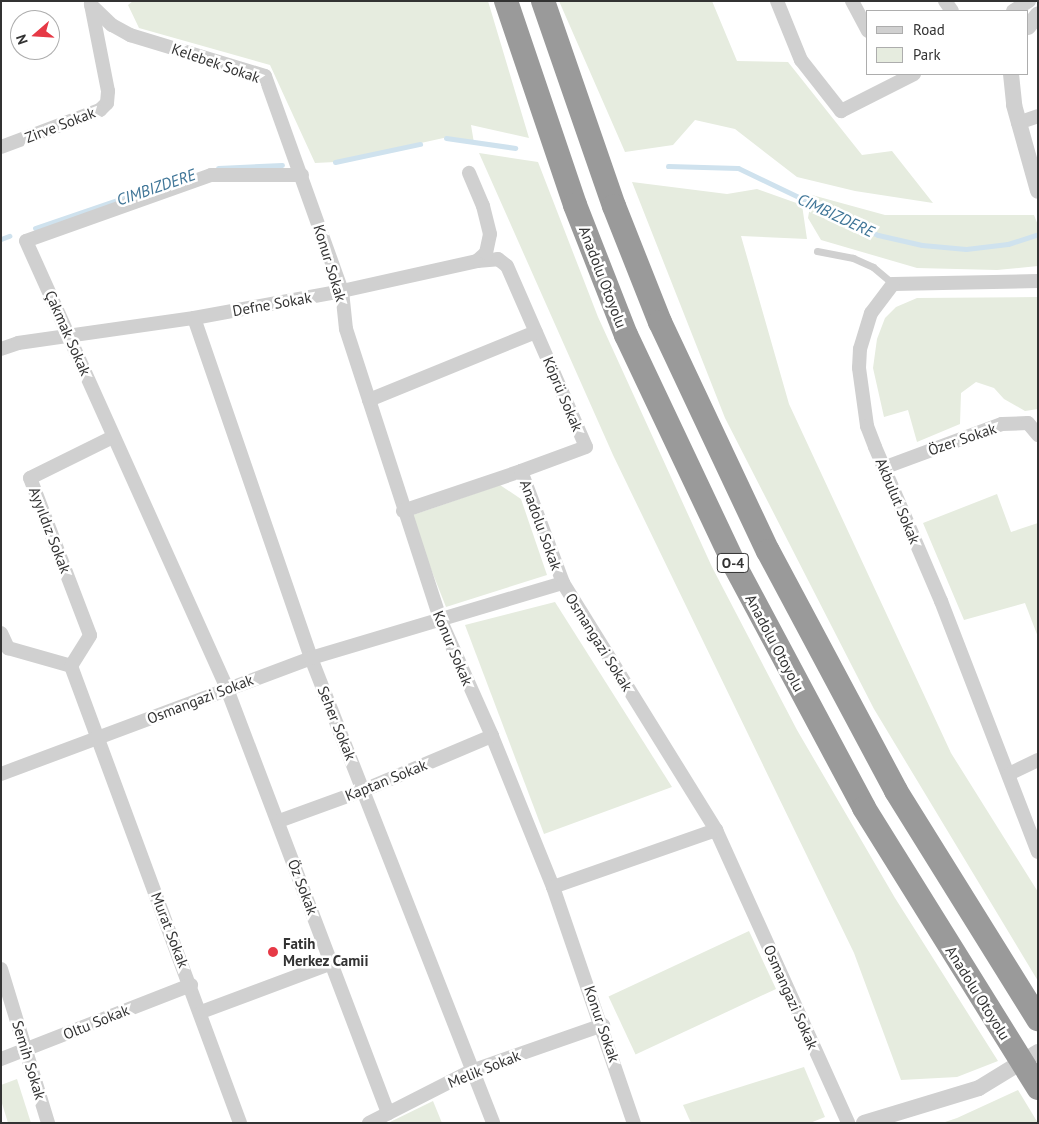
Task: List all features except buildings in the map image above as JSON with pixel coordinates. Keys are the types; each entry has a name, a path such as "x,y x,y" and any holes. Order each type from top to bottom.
{"highway":[{"name":"Anadolu Otoyolu","path":"506,1 575,206 626,335 680,454 790,672 864,808 1038,1088"},
{"name":"O-4","path":"543,1 614,206 660,322 768,551 896,791 1038,1019"}],"street":[{"path":"777,1 801,60 841,111 895,79 910,75"},
{"path":"852,1 866,27"},
{"path":"1015,10 1029,1"},
{"name":"Zirve Sokak","path":"1,147 100,110 108,103 108,91 90,3"},
{"name":"Kelebek Sokak","path":"90,3 112,25 130,35 265,76 300,169"},
{"path":"1029,26 1038,14"},
{"path":"1011,75 1018,123 1038,191"},
{"path":"1018,123 1038,116"},
{"name":"Konur Sokak","path":"300,169 342,291 346,329 403,511 440,619 492,736 553,887 603,1025 634,1123"},
{"name":"Çakmak Sokak","path":"227,688 26,241 211,175 300,169"},
{"path":"469,173 483,206 490,234 486,253 477,261"},
{"name":"Köprü Sokak","path":"477,261 498,259 507,266 586,447 521,471"},
{"name":"Defne Sokak","path":"1,349 18,343 194,318 342,291 477,261"},
{"path":"892,284 1038,281"},
{"name":"Akbulut Sokak","path":"892,284 872,313 860,349 859,368 867,426 883,468 941,601 1038,852"},
{"name":"Seher Sokak","path":"194,318 312,658 471,1071 493,1123"},
{"path":"368,400 536,332"},
{"name":"Özer Sokak","path":"883,468 1002,424 1028,424 1038,435"},
{"name":"Ayyıldız Sokak","path":"71,666 90,635 30,478 113,437"},
{"name":"Anadolu Sokak","path":"403,511 521,471 563,583"},
{"name":"Osmangazi Sokak","path":"1,774 227,688 312,658 563,583 716,830 848,1123"},
{"path":"1,633 8,648 71,666"},
{"name":"Murat Sokak","path":"71,666 201,1012 240,1123"},
{"name":"Öz Sokak","path":"227,688 388,1114"},
{"name":"Kaptan Sokak","path":"278,821 364,790 492,736"},
{"path":"1009,774 1038,760"},
{"path":"553,887 716,830"},
{"path":"201,1012 332,963"},
{"name":"Semih Sokak","path":"1,968 48,1123"},
{"name":"Oltu Sokak","path":"1,1059 191,985"},
{"name":"Melik Sokak","path":"369,1123 471,1071 603,1025"},
{"path":"864,1123 979,1088 1038,1052"}],"lane":[{"path":"817,251 852,258 873,267 892,284"}],"green space":[{"path":"133,1 488,1 529,138 471,125 474,143 448,137 335,162 315,163 270,65 139,28 128,5"},
{"path":"559,1 712,1 737,61 788,62 862,155 892,151 933,203 855,191 797,177 735,129 695,120 673,145 625,152"},
{"path":"479,153 538,162 598,317 712,567 797,730 895,898 998,1061 957,1077 901,1080 854,953 613,455"},
{"path":"632,182 727,194 757,189 802,205 807,239 741,236 789,404 951,753 1038,892 1038,981 874,709 725,418"},
{"path":"812,195 885,215 1034,215 1038,225 1038,266 997,270 917,268 821,240 808,218"},
{"path":"1038,297 1038,409 1025,411 1004,399 994,388 976,382 961,393 960,424 917,442 908,410 884,417 873,368 877,339 885,318 896,307 917,298"},
{"path":"500,485 521,499 547,575 446,607 410,516"},
{"path":"997,494 1011,532 1038,523 1038,637 1025,603 964,620 923,523"},
{"path":"555,602 672,787 544,834 465,625"},
{"path":"749,931 776,989 636,1055 609,997"},
{"path":"804,1067 825,1117 810,1123 691,1123 683,1105"},
{"path":"17,1079 31,1123 8,1123 1,1100 1,1085"},
{"path":"1018,1090 1038,1123 942,1123 957,1118"},
{"path":"433,1101 442,1123 388,1123"}],"waterway":[{"name":"CIMBIZDERE","path":"446,138 515,148"},
{"name":"CIMBIZDERE","path":"335,162 420,144"},
{"name":"CIMBIZDERE","path":"218,168 282,165"},
{"name":"CIMBIZDERE","path":"668,166 738,168 878,235 922,245 966,249 1008,244 1038,234"},
{"name":"CIMBIZDERE","path":"35,228 164,184"},
{"name":"CIMBIZDERE","path":"1,239 9,236"}],"place":[{"name":"Fatih Merkez Camii","path":"273,952"}]}
